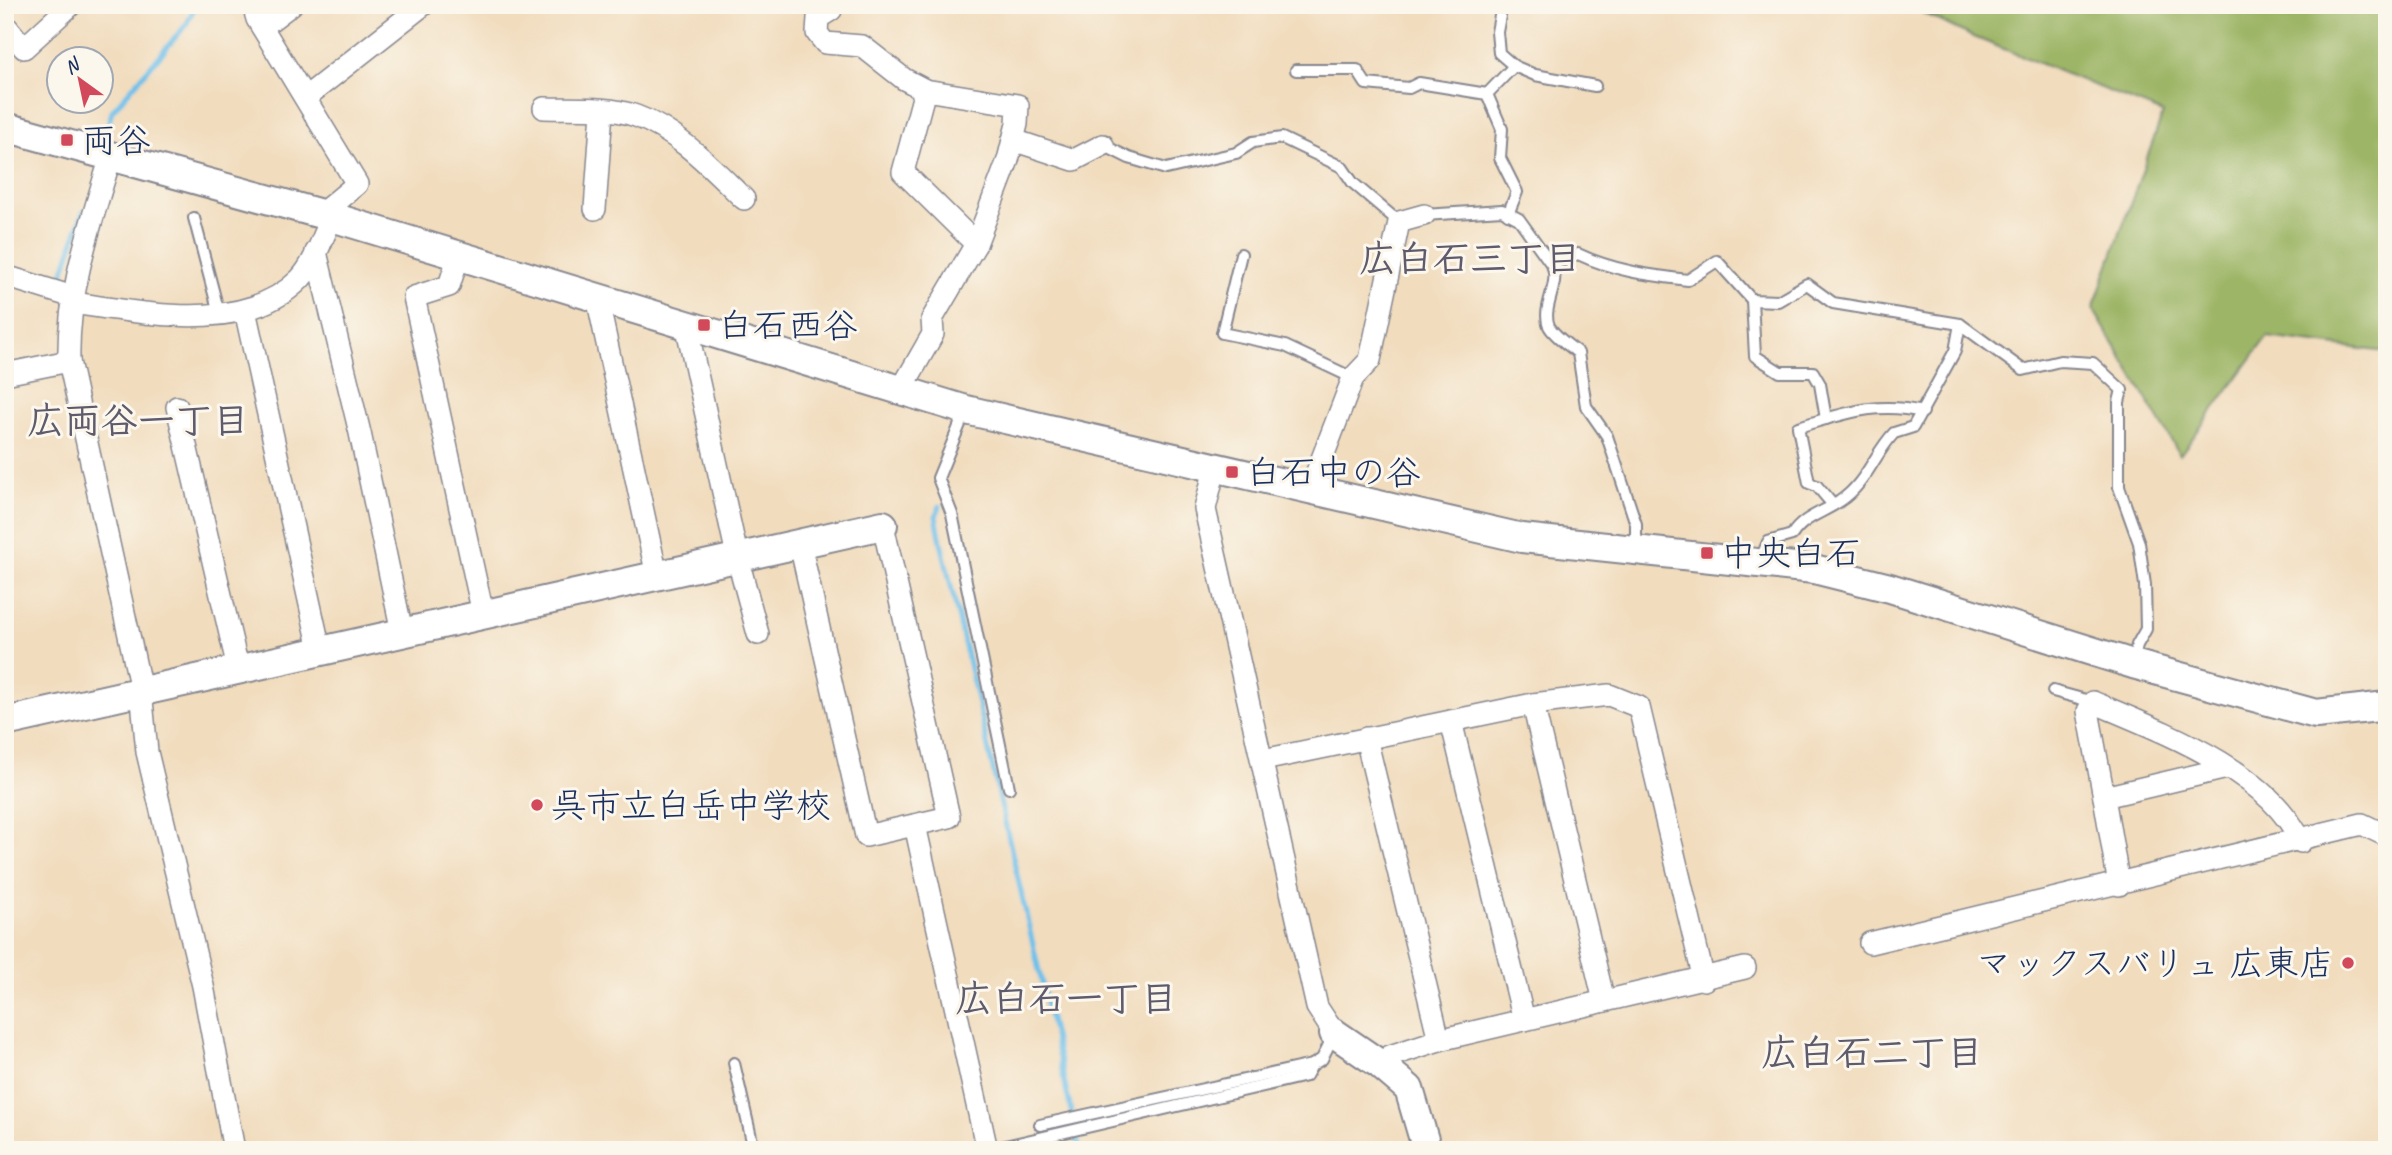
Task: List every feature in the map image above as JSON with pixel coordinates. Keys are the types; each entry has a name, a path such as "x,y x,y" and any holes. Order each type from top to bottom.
{"street":[{"path":"5,25 24,48 71,5"},
{"path":"5,276 73,300 178,318 245,310 277,295 300,279 316,253 326,215 357,184 262,27 253,5"},
{"path":"262,27 290,5"},
{"path":"306,97 423,5"},
{"path":"831,5 831,10 818,18 817,33 824,43 862,46 904,79 925,90 1017,105 1013,140 976,244 932,318 933,334 901,390"},
{"path":"925,90 903,172 976,244"},
{"path":"544,108 637,116 704,160 744,199"},
{"path":"595,209 602,111"},
{"path":"5,127 326,215 966,410 1522,538 1814,569 1890,588 2133,664 2316,714 2387,706"},
{"path":"1013,140 1074,160 1103,145"},
{"path":"111,156 80,260 68,325 69,361 141,690 147,752 203,985 234,1150"},
{"path":"1310,490 1353,378 1370,359 1399,222 1424,215"},
{"path":"316,253 360,433 402,632"},
{"path":"458,255 449,286 414,297 483,614"},
{"path":"597,297 657,576"},
{"path":"245,310 320,650"},
{"path":"686,324 738,560 758,634"},
{"path":"5,374 69,361"},
{"path":"177,407 238,668"},
{"path":"1215,468 1205,509 1317,1007 1334,1033 1381,1065 1409,1089 1427,1150"},
{"path":"5,722 238,668 738,560 800,544 883,525 949,817 866,836 800,544"},
{"path":"1263,760 1532,704 1609,695 1639,707 1704,980"},
{"path":"2119,885 2088,711 2093,702 2164,733 2227,768 2277,804 2293,824 2301,842"},
{"path":"1532,704 1604,1002"},
{"path":"1451,721 1524,1020"},
{"path":"1366,738 1439,1040"},
{"path":"2104,797 2227,768"},
{"path":"1870,943 2301,842 2362,824 2387,836"},
{"path":"915,825 987,1150"},
{"path":"1381,1065 1390,1056 1439,1040 1704,980 1745,968"}],"lane":[{"path":"1502,5 1497,32 1499,53 1514,66 1535,75 1595,86"},
{"path":"1487,94 1514,66"},
{"path":"1296,70 1357,70 1366,84 1409,88 1419,83 1487,94"},
{"path":"1487,94 1497,111 1502,130 1500,158 1517,192 1508,214"},
{"path":"1103,145 1129,158 1166,169 1236,153 1253,142 1282,138 1342,166 1353,183 1399,222"},
{"path":"1424,215 1502,211 1519,219 1552,265 1555,272 1547,316 1550,328 1578,354 1586,406 1607,436 1636,524 1636,549"},
{"path":"194,218 219,313"},
{"path":"1241,254 1222,333 1285,345 1353,378"},
{"path":"1552,265 1578,254 1603,266 1688,280 1717,261 1752,300 1755,356 1780,372 1814,372 1820,384 1826,419"},
{"path":"1752,300 1778,301 1807,284 1833,303 1960,324 2023,370 2060,361 2093,363 2122,390 2119,402 2119,487 2139,543 2145,585 2146,629 2137,645 2133,664"},
{"path":"1759,563 1768,542 1792,535 1799,524 1833,505 1864,478 1894,433 1913,428 1955,351 1960,324"},
{"path":"1833,505 1817,486 1809,483 1798,427 1861,409 1895,406 1923,412"},
{"path":"966,410 938,478 952,514 1009,788"},
{"path":"2053,691 2093,702"},
{"path":"987,1150 1072,1124 1312,1065 1322,1059 1334,1033"},
{"path":"734,1063 754,1150"},
{"path":"1040,1125 1072,1124"}],"green space":[{"path":"1907,5 2387,5 2387,352 2267,337 2180,455 2093,309 2163,113 1969,35"}],"waterway":[{"path":"103,146 112,111 186,25 196,5"},
{"path":"59,286 83,212"},
{"path":"940,506 936,516 941,542 1080,1150"}],"place":[{"name":"両谷","path":"67,140"},
{"name":"白石西谷","path":"704,325"},
{"name":"白石中の谷","path":"1232,472"},
{"name":"中央白石","path":"1707,553"},
{"name":"呉市立白岳中学校","path":"537,805"},
{"name":"マックスバリュ 広東店","path":"2348,963"}],"district":[{"name":"広白石三丁目","path":"1470,258"},
{"name":"広両谷一丁目","path":"138,420"},
{"name":"広白石一丁目","path":"1066,998"},
{"name":"広白石二丁目","path":"1872,1052"}]}
